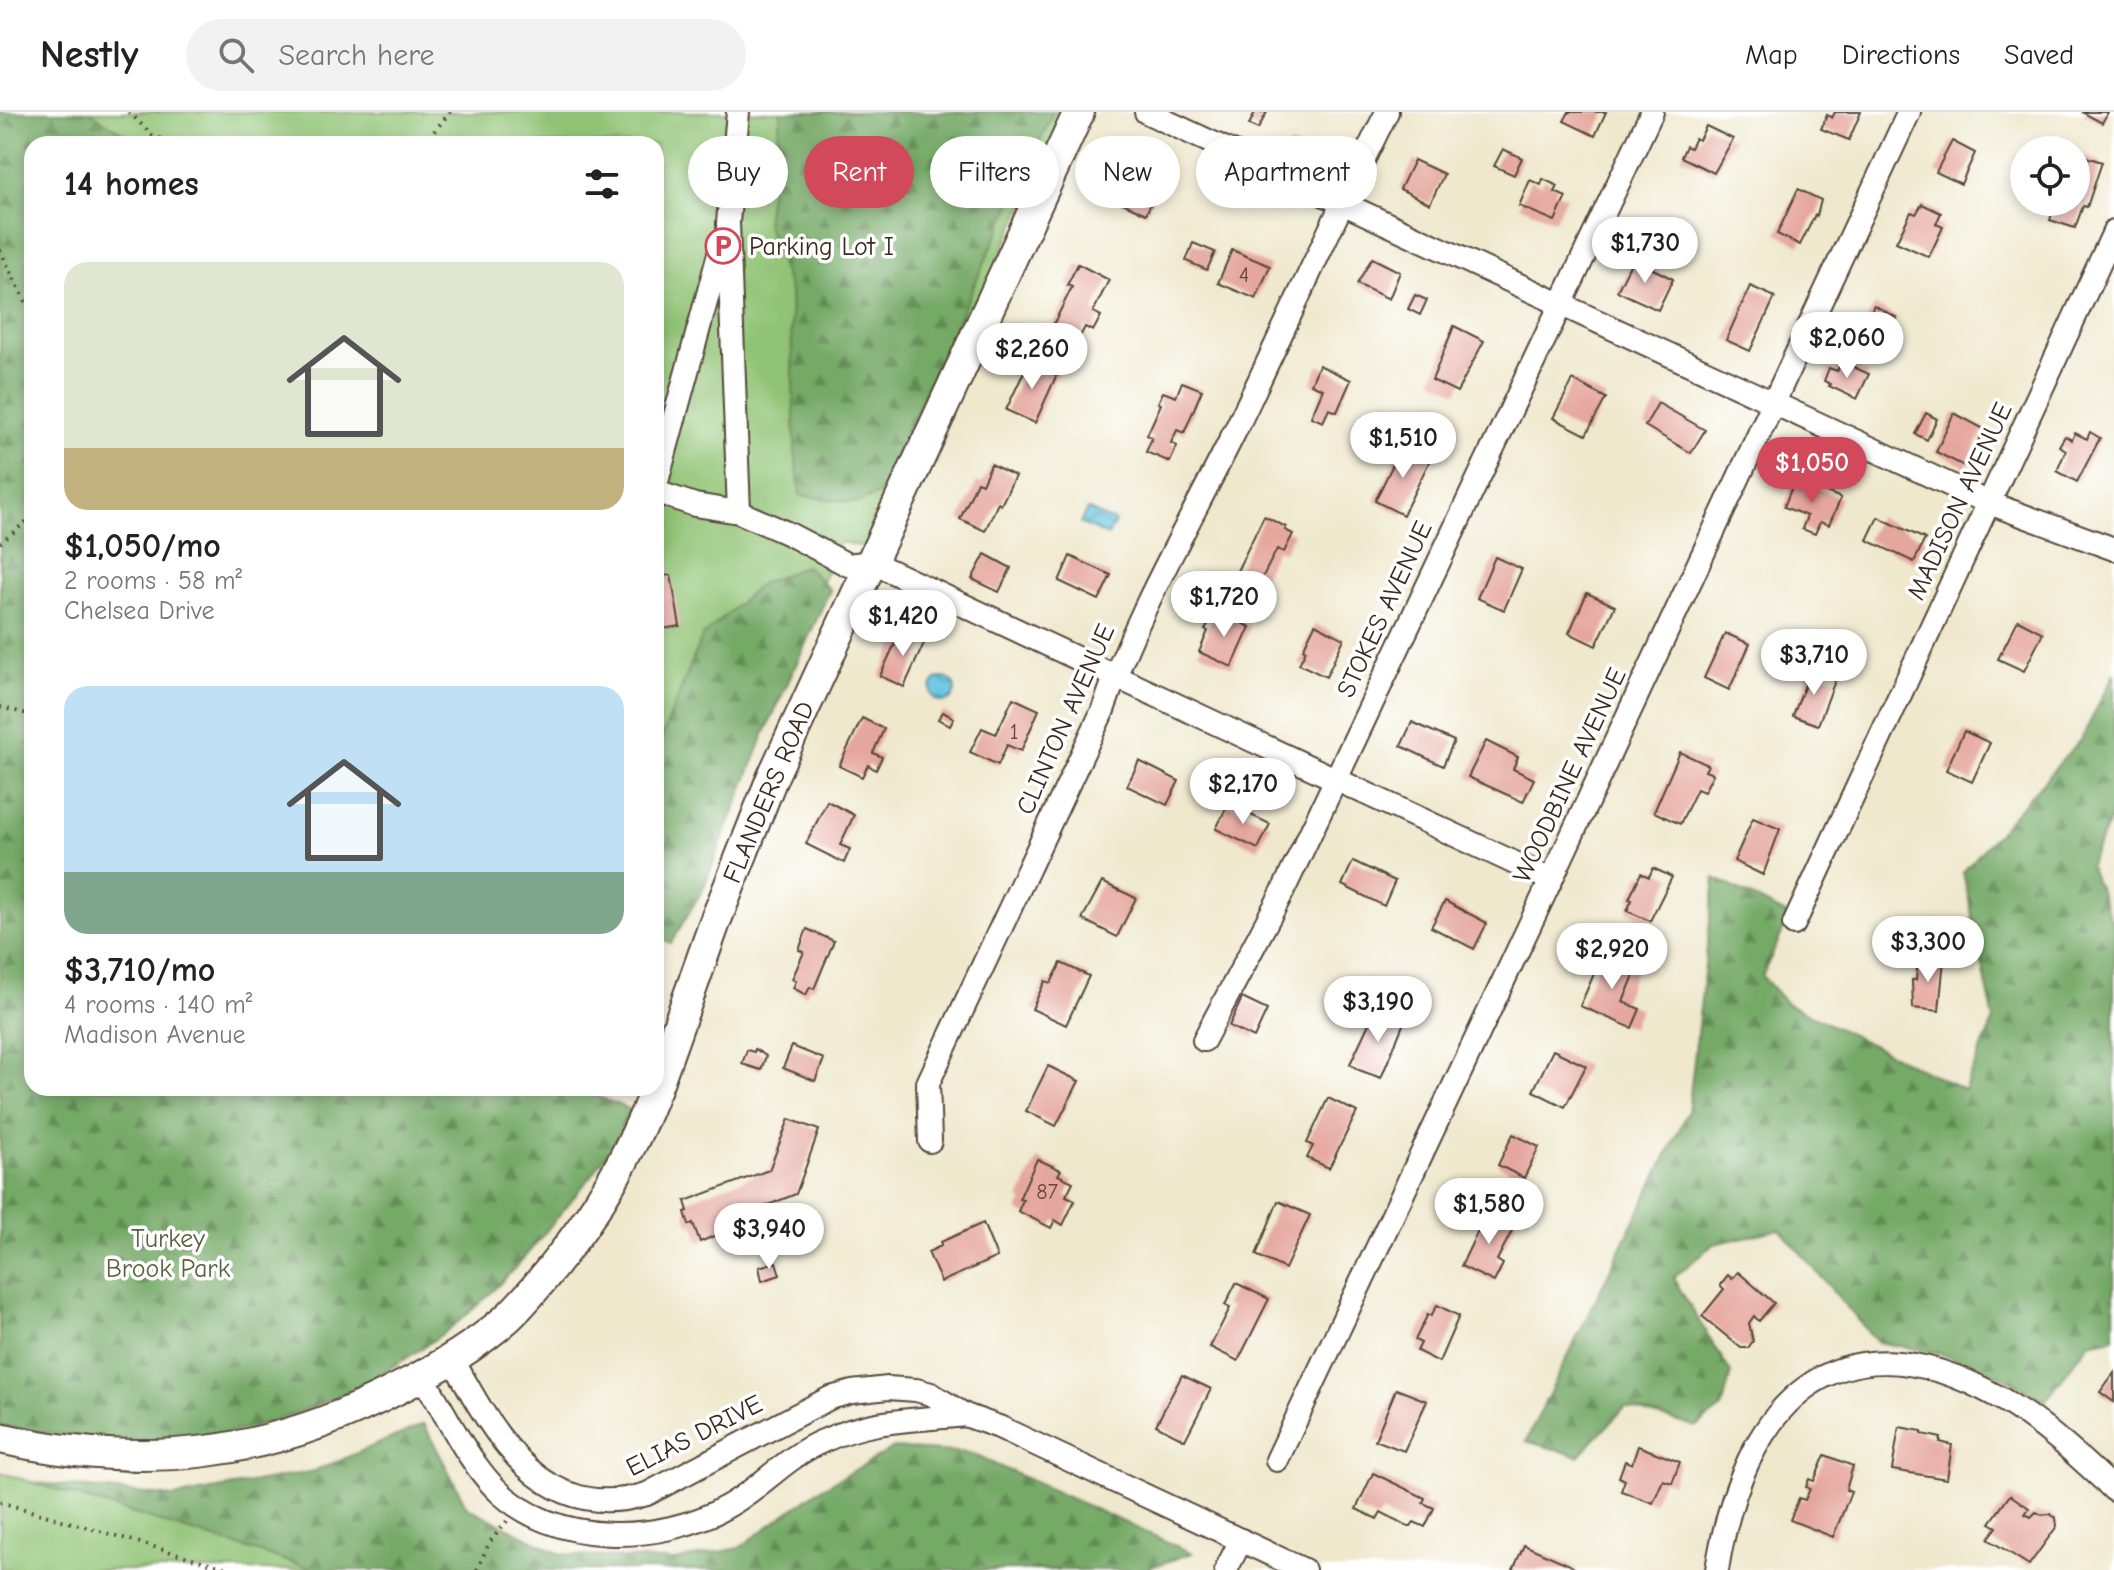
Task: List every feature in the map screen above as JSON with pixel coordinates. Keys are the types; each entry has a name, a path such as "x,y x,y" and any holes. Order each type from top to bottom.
{"main road":[{"name":"FLANDERS ROAD","path":"664,1065 715,922 772,778 1079,112"},
{"name":"FLANDERS ROAD","path":"0,1438 87,1454 166,1456 204,1451 266,1440 330,1421 453,1360 507,1319 582,1230 625,1160 653,1096"}],"street":[{"path":"738,112 728,223 739,512"},
{"path":"1146,112 1198,136"},
{"name":"CLINTON AVENUE","path":"1375,136 1387,112"},
{"name":"STOKES AVENUE","path":"1204,1040 1282,893 1652,112"},
{"name":"WOODBINE AVENUE","path":"1277,1460 1909,112"},
{"name":"CLINTON AVENUE","path":"930,1141 928,1083 1103,710 1121,658 1238,424 1339,208"},
{"path":"1355,208 1989,503 2114,549"},
{"path":"664,456 728,223"},
{"name":"MADISON AVENUE","path":"1794,924 2114,232"},
{"path":"664,495 695,505 739,512 848,565 871,562 1551,880"},
{"name":"ELIAS DRIVE","path":"453,1360 502,1440 530,1473 563,1491 592,1499 618,1501 647,1494 819,1404 852,1392 888,1388 916,1390 931,1394 965,1415 999,1427 1304,1570"},
{"path":"1717,1570 1731,1505 1756,1445 1770,1422 1802,1388 1848,1366 1878,1362 1908,1363 1980,1388 2046,1429 2114,1490"},
{"name":"ELIAS DRIVE","path":"422,1376 482,1473 517,1505 536,1517 583,1530 630,1535 662,1532 697,1522 730,1505 793,1457 832,1437 876,1422 965,1415"},
{"path":"1226,1570 1241,1540"}],"path":[{"path":"129,112 154,136"},
{"path":"430,136 450,112"},
{"path":"0,250 24,298"},
{"path":"0,543 24,524"},
{"path":"0,707 24,713"},
{"path":"0,1502 233,1570"},
{"path":"477,1570 489,1543 517,1505"}],"green space":[{"name":"Turkey Brook Park","path":"0,112 1067,112 1056,136 930,136 930,208 1022,208 865,547 840,542 664,920 664,136 24,136 24,1096 597,1096 631,1110 552,1217 0,1419"},
{"path":"0,112 90,112 128,136 24,136 24,1096 597,1096 631,1110 604,1158 582,1187 513,1270 488,1295 418,1351 350,1390 278,1420 202,1437 122,1439 0,1426"},
{"path":"781,112 1053,112 1042,136 930,136 930,208 1009,208 879,494 857,503 800,495 795,449 790,291 766,222 768,208 788,208 788,136 778,136"},
{"path":"806,566 830,590 764,735 703,889 671,943 664,940 664,732 702,637 760,584"},
{"path":"2114,673 2114,811 2089,865 2114,927 2114,1338 2089,1343 2045,1401 2003,1377 1939,1353 1877,1342 1780,1229 1714,1244 1673,1278 1731,1373 1722,1408 1696,1427 1625,1407 1579,1456 1526,1441 1688,1112 1715,878 1790,916 1762,976 1786,1003 1964,1090 1994,1020 1963,872 2082,738"},
{"path":"424,1424 467,1507 560,1554 674,1561 739,1548 819,1490 894,1448 970,1453 1192,1553 1143,1570 316,1570 31,1482 174,1497 315,1471"},
{"path":"0,1472 31,1482 316,1570 0,1570"}],"water":[{"path":"1087,509 1115,522 1108,536 1080,523"},
{"path":"943,678 954,685 955,690 948,701 943,702 932,695 931,690 938,679"}],"building":[{"path":"1255,112 1267,112 1258,129 1249,125"},
{"path":"1569,112 1606,112 1595,136 1564,121"},
{"path":"1835,112 1861,112 1849,140 1821,129 1827,115 1832,118"},
{"path":"2082,112 2108,112 2102,123"},
{"path":"1706,126 1733,139 1714,173 1681,157 1686,146 1690,148 1695,138 1699,140"},
{"path":"1952,141 1975,153 1961,184 1936,172"},
{"path":"1503,149 1522,158 1514,175 1494,166"},
{"path":"2090,158 2102,162 2090,198"},
{"path":"1414,160 1444,174 1430,204 1400,189"},
{"path":"1543,179 1558,186 1555,192 1566,197 1555,221 1519,206 1530,180 1541,185"},
{"path":"1798,189 1821,200 1817,216 1800,245 1777,234"},
{"path":"1922,204 1941,213 1936,224 1943,227 1929,257 1896,242 1911,212 1916,214"},
{"path":"1133,208 1149,208 1146,214"},
{"path":"2051,216 2079,216 2075,228 2050,220"},
{"path":"1193,243 1215,252 1207,270 1186,261"},
{"path":"1232,250 1270,266 1256,299 1218,283"},
{"path":"1372,258 1400,272 1389,299 1357,284"},
{"path":"1633,259 1673,279 1658,310 1617,291"},
{"path":"1078,264 1109,280 1093,312 1101,316 1093,331 1085,327 1076,344 1050,331 1072,287 1067,285"},
{"path":"1750,286 1775,297 1750,351 1726,340"},
{"path":"1415,295 1427,300 1420,315 1408,309"},
{"path":"1874,305 1897,318 1882,348 1859,337"},
{"path":"1454,326 1484,341 1457,392 1432,380"},
{"path":"1030,359 1058,372 1035,423 1006,410"},
{"path":"1842,362 1869,374 1857,399 1824,381 1829,368 1837,371"},
{"path":"1319,365 1351,380 1337,412 1329,409 1323,422 1311,417 1323,389 1311,384"},
{"path":"1573,380 1606,398 1586,435 1553,418"},
{"path":"1182,382 1202,390 1184,433 1177,430 1171,443 1177,446 1170,462 1146,452 1152,438 1147,435 1163,392 1176,397"},
{"path":"1658,403 1705,430 1691,453 1645,426"},
{"path":"1926,413 1937,419 1927,440 1915,434"},
{"path":"1954,413 1984,429 1966,467 1936,452"},
{"path":"2090,432 2100,438 2077,482 2057,471 2066,450 2059,446 2065,436 2072,440 2075,433 2087,439"},
{"path":"1403,444 1431,458 1403,515 1375,501"},
{"path":"991,464 1015,476 985,531 960,519 977,482 982,484"},
{"path":"1795,479 1841,498 1829,525 1820,522 1815,534 1802,529 1807,516 1784,507"},
{"path":"1264,516 1293,534 1284,552 1277,549 1258,586 1235,575"},
{"path":"1878,517 1925,539 1914,562 1867,540"},
{"path":"985,554 1011,568 999,592 972,579"},
{"path":"1070,556 1111,575 1099,600 1059,581"},
{"path":"1495,557 1522,569 1504,610 1477,598"},
{"path":"671,575 680,626 664,629 664,576"},
{"path":"1587,593 1615,606 1596,646 1569,633"},
{"path":"1217,610 1250,627 1232,667 1199,652 1208,631 1205,630"},
{"path":"2018,620 2043,633 2024,671 1998,659"},
{"path":"1315,624 1344,639 1326,677 1299,664"},
{"path":"902,628 926,639 904,687 880,676"},
{"path":"1725,633 1750,644 1729,690 1704,678"},
{"path":"1811,669 1836,678 1818,725 1793,716"},
{"path":"1013,698 1039,710 1021,751 1007,745 998,765 970,752 982,728 996,734"},
{"path":"943,712 954,718 950,726 938,719"},
{"path":"862,718 884,729 873,753 882,757 876,770 868,765 862,777 839,766"},
{"path":"1412,722 1454,741 1443,766 1401,746"},
{"path":"1964,731 1990,743 1972,782 1946,770"},
{"path":"1486,741 1518,757 1513,769 1534,779 1523,802 1468,777"},
{"path":"1680,752 1708,765 1705,771 1713,774 1704,792 1697,789 1680,824 1654,812"},
{"path":"1139,761 1179,781 1167,805 1127,786"},
{"path":"827,801 854,815 840,845 850,849 844,863 806,844"},
{"path":"1228,804 1270,824 1258,849 1216,829"},
{"path":"1753,818 1780,829 1763,875 1734,861"},
{"path":"1353,861 1395,881 1384,906 1342,885"},
{"path":"1653,868 1672,877 1650,921 1627,911 1641,873 1649,877"},
{"path":"1102,882 1136,898 1117,937 1082,919"},
{"path":"1445,901 1487,923 1474,949 1431,927"},
{"path":"807,929 834,941 814,989 810,987 806,995 793,988 796,981 792,979 804,952 799,950"},
{"path":"1603,953 1637,968 1623,1002 1640,1009 1632,1028 1580,1006"},
{"path":"1918,957 1944,959 1939,1011 1913,1008 1912,980 1916,980"},
{"path":"1061,963 1089,976 1066,1025 1032,1009 1045,981 1051,983"},
{"path":"1242,998 1267,1010 1254,1038 1229,1026"},
{"path":"1384,1010 1405,1020 1381,1078 1350,1064 1371,1019 1378,1022"},
{"path":"792,1046 824,1059 815,1081 783,1068"},
{"path":"755,1049 766,1056 761,1070 742,1064 747,1050 754,1052"},
{"path":"1553,1050 1586,1066 1565,1107 1533,1091"},
{"path":"1048,1066 1079,1081 1056,1126 1026,1111"},
{"path":"1328,1098 1357,1112 1329,1168 1307,1158 1313,1146 1307,1143"},
{"path":"789,1119 819,1130 796,1194 743,1215 745,1223 700,1242 693,1223 689,1225 685,1201 769,1170"},
{"path":"1513,1134 1539,1147 1524,1178 1498,1165"},
{"path":"1037,1159 1061,1170 1058,1175 1073,1182 1066,1196 1075,1200 1063,1225 1055,1220 1051,1228 1018,1211 1023,1200 1019,1199"},
{"path":"1278,1201 1310,1215 1285,1269 1256,1255"},
{"path":"1489,1208 1516,1223 1497,1260 1503,1264 1494,1282 1461,1266"},
{"path":"983,1223 997,1257 941,1282 928,1252 941,1246 941,1242"},
{"path":"776,1262 780,1275 762,1281 759,1267"},
{"path":"1738,1272 1774,1303 1759,1321 1754,1316 1749,1323 1753,1341 1748,1348 1741,1348 1702,1316 1724,1289 1720,1285 1728,1275 1732,1279"},
{"path":"1236,1283 1269,1299 1238,1361 1210,1347 1230,1308 1225,1305"},
{"path":"1437,1305 1459,1316 1439,1362 1417,1351 1421,1343 1415,1340 1428,1314 1431,1316"},
{"path":"2114,1373 2114,1402 2100,1392"},
{"path":"1182,1375 1211,1389 1185,1440 1156,1425"},
{"path":"1396,1389 1427,1401 1404,1451 1375,1440"},
{"path":"1899,1427 1922,1431 1922,1434 1941,1438 1940,1442 1952,1445 1947,1479 1892,1470"},
{"path":"1638,1446 1680,1462 1672,1483 1663,1480 1653,1503 1621,1491 1625,1480 1619,1477 1625,1461 1632,1464"},
{"path":"1825,1455 1853,1466 1846,1490 1851,1492 1833,1537 1790,1520 1799,1498 1805,1500 1810,1489 1806,1487 1809,1479 1814,1481"},
{"path":"1373,1473 1425,1498 1423,1503 1434,1508 1425,1527 1414,1522 1407,1526 1381,1512 1377,1519 1356,1509"},
{"path":"2010,1495 2029,1508 2025,1514 2031,1517 2036,1512 2056,1518 2057,1526 2029,1565 1988,1539 1997,1527 1990,1523"},
{"path":"1524,1545 1570,1565 1577,1570 1513,1570"}],"place":[{"name":"Parking Lot I","path":"723,246"}]}
